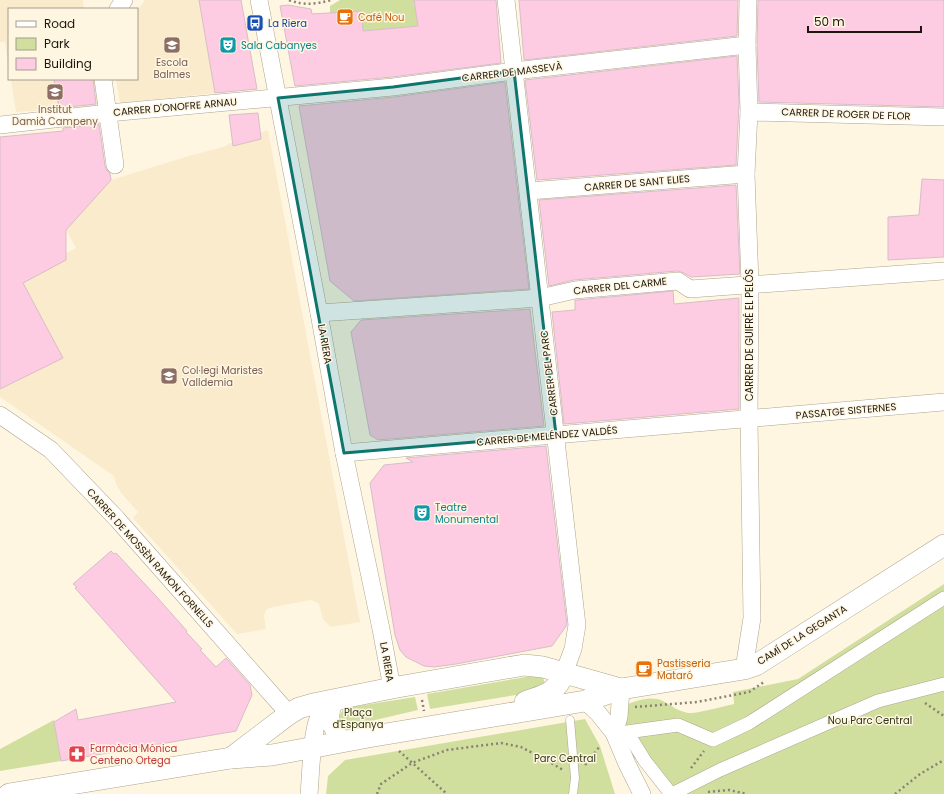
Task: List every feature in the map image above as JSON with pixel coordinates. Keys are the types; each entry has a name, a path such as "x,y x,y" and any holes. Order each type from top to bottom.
{"street":[{"name":"LA RIERA","path":"259,0 344,453 392,688"},
{"name":"CARRER DEL PARC","path":"506,0 556,435 576,626 572,649 564,673"},
{"name":"CARRER DE GUIFRÉ EL PELÓS","path":"744,669 752,618 749,419 750,284 746,174 749,112 747,45 748,0"},
{"name":"CARRER DE MASSEVÀ","path":"278,98 393,87 514,71 747,45"},
{"path":"103,80 114,165"},
{"name":"CARRER D'ONOFRE ARNAU","path":"0,125 108,113 278,98"},
{"name":"CARRER DE ROGER DE FLOR","path":"749,112 944,117"},
{"name":"CARRER DE SANT ELIES","path":"528,191 746,174"},
{"name":"CARRER DEL CARME","path":"319,314 540,298 575,290 678,281 690,289 944,271"},
{"name":"PASSATGE SISTERNES","path":"749,419 944,402"},
{"name":"CARRER DE MOSSÈN RAMON FORNELLS","path":"0,415 51,450 117,519 289,714"},
{"name":"CARRER DE MELÉNDEZ VALDÉS","path":"344,453 749,419"},
{"name":"CAMÍ DE LA GEGANTA","path":"621,689 744,669 756,665 944,545"},
{"path":"944,598 749,723 713,740 678,725 627,732 645,761 671,794 720,770 878,701 944,684"},
{"path":"231,758 299,708 360,694 420,683 524,665 543,667 621,689"},
{"path":"478,719 552,691 560,684 564,673"},
{"path":"9,794 231,758 272,755 368,737 585,701 621,689"},
{"path":"614,733 619,717 621,689"},
{"path":"309,794 312,747 317,719 323,710 333,704 360,694"},
{"path":"368,737 381,727 399,720 538,697"},
{"path":"585,701 598,713 614,733 642,794"},
{"path":"333,704 330,716 330,725 334,732 346,741"}],"lane":[{"path":"570,720 575,778 573,794"}],"path":[{"path":"289,0 300,4 310,5 332,0"},
{"path":"420,683 425,715"},
{"path":"377,794 381,784 412,763 447,750 501,743 521,747 548,761 575,778 600,746"},
{"path":"399,751 447,794"},
{"path":"895,794 920,774 944,760"},
{"path":"707,792 729,790 747,794"}],"highlighted area":[{"path":"514,71 556,435 344,453 278,98 393,87"}],"shaded area":[{"path":"0,0 83,0 84,8 8,8 8,61 5,42 0,42"},
{"name":"Escola Balmes","path":"145,0 199,0 215,93 120,103 116,80 138,80 138,10"},
{"name":"Institut Damià Campeny","path":"11,80 95,80 99,106 16,112"},
{"name":"Col·legi Maristes Valldemia","path":"268,130 360,622 331,627 323,619 319,604 310,600 269,608 266,610 264,616 266,629 237,634 133,518 138,512 122,494 116,484 114,476 0,397 0,389 47,363 63,358 23,283 63,255 76,248 66,230 68,229 50,194 110,176 111,180 223,147 237,140"}],"green space":[{"path":"340,0 414,0 418,26 363,31 361,11 330,13 330,6"},
{"name":"Nou Parc Central","path":"944,584 944,794 665,794 651,772 633,757 623,714 624,706 638,701 658,699 681,711 692,713 734,704 733,692 798,679"},
{"path":"537,675 543,677 544,679 544,686 541,691 430,709 427,694"},
{"name":"Plaça d'Espanya","path":"415,697 418,710 371,721 367,728 346,730 341,725 340,716 345,708"},
{"name":"Parc Central","path":"585,719 600,746 615,794 326,794 328,776 345,760"},
{"path":"54,720 61,761 0,771 0,749"}],"building":[{"name":"Sala Cabanyes","path":"199,0 241,0 257,89 215,93"},
{"path":"414,0 496,0 501,63 392,77 295,86 280,6 288,5 311,9 312,14 361,11 363,31 418,26"},
{"path":"519,0 738,0 737,36 524,60"},
{"path":"758,0 944,0 944,107 759,102 757,45"},
{"path":"737,56 739,103 736,165 537,180 525,80"},
{"path":"54,80 93,80 96,104 59,108"},
{"path":"505,82 529,289 354,301 330,281 299,106 394,97"},
{"path":"258,113 261,139 233,146 229,115"},
{"path":"99,124 105,166 107,171 110,173 111,180 66,230 66,260 23,283 63,358 0,389 0,137 63,131 63,128"},
{"path":"922,179 944,180 944,257 888,260 888,217 919,215"},
{"path":"736,185 740,274 691,277 677,271 574,280 549,286 539,200"},
{"path":"673,291 674,304 739,298 739,409 564,424 552,312 575,310 575,300"},
{"path":"530,309 544,426 378,440 370,435 351,332 361,320"},
{"path":"546,446 567,625 552,646 434,667 424,666 406,657 400,650 395,635 370,483 384,465 413,462 406,458"},
{"path":"111,551 114,554 116,553 155,595 202,649 200,650 216,667 226,658 250,685 252,695 236,731 61,761 54,722 76,709 78,720 176,702 73,584"}],"place":[{"name":"Café Nou","path":"345,17"},
{"name":"La Riera","path":"255,23"},
{"name":"Escola Balmes","path":"172,45"},
{"name":"Sala Cabanyes","path":"228,45"},
{"name":"Institut Damià Campeny","path":"55,92"},
{"name":"Col·legi Maristes Valldemia","path":"169,376"},
{"name":"Teatre Monumental","path":"422,513"},
{"name":"Pastisseria Mataró","path":"644,669"},
{"name":"Farmàcia Mónica Centeno Ortega","path":"77,754"}]}
